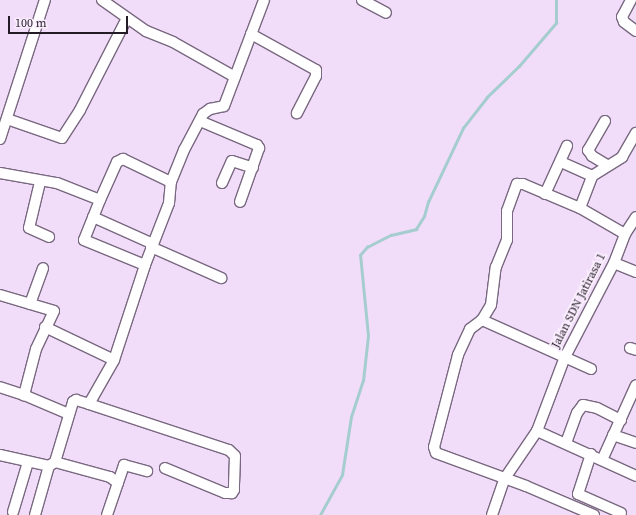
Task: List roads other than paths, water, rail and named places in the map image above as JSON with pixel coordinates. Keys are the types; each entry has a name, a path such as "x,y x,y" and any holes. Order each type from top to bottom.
{"street":[{"path":"0,139 45,0"},
{"path":"102,0 117,4 127,18 146,31 173,42 234,78"},
{"path":"89,404 114,360 145,265 170,203 171,182 184,150 203,114 210,109 224,106 264,0"},
{"path":"362,0 386,13"},
{"path":"631,0 622,17 624,22 636,30"},
{"path":"7,119 62,138 80,110 127,18"},
{"path":"251,34 316,70 316,76 297,113"},
{"path":"200,121 257,145 259,148 240,202"},
{"path":"605,121 588,150 592,156 607,165"},
{"path":"580,208 592,176 607,165 622,157 636,133"},
{"path":"545,194 561,162 567,146"},
{"path":"145,265 84,240 117,162 123,159 171,182"},
{"path":"222,183 232,161 252,168"},
{"path":"561,162 592,176"},
{"path":"0,173 40,182 57,183 100,200"},
{"path":"40,182 29,228 49,236"},
{"path":"594,515 434,450 458,355 470,329 482,320 491,306 496,267 507,240 506,211 517,184 523,184 580,208 625,234"},
{"path":"93,216 152,246 221,278"},
{"name":"Jalan SDN Jatirasa 1","path":"492,515 505,478 537,431 565,357 614,263 625,234 636,217"},
{"path":"614,263 636,272"},
{"path":"30,304 43,268"},
{"path":"0,295 54,310 36,349 24,395"},
{"path":"482,320 590,368"},
{"path":"45,327 114,360"},
{"path":"602,460 636,385"},
{"path":"0,387 24,395 69,414"},
{"path":"35,515 69,414 76,400 229,450 234,456 234,490 232,493 225,493 165,468"},
{"path":"566,443 577,413 583,405 597,408 621,420"},
{"path":"537,431 591,454 636,476"},
{"path":"613,435 636,443"},
{"path":"591,454 578,494 621,513"},
{"path":"0,455 28,462 52,464 110,477 118,483"},
{"path":"13,512 28,462"},
{"path":"108,515 124,465 148,471"}],"waterway":[{"path":"320,515 342,475 351,417 363,381 368,336 360,255 367,247 391,235 416,229 424,216 428,202 463,128 487,97 519,66 556,23 556,0"}]}
